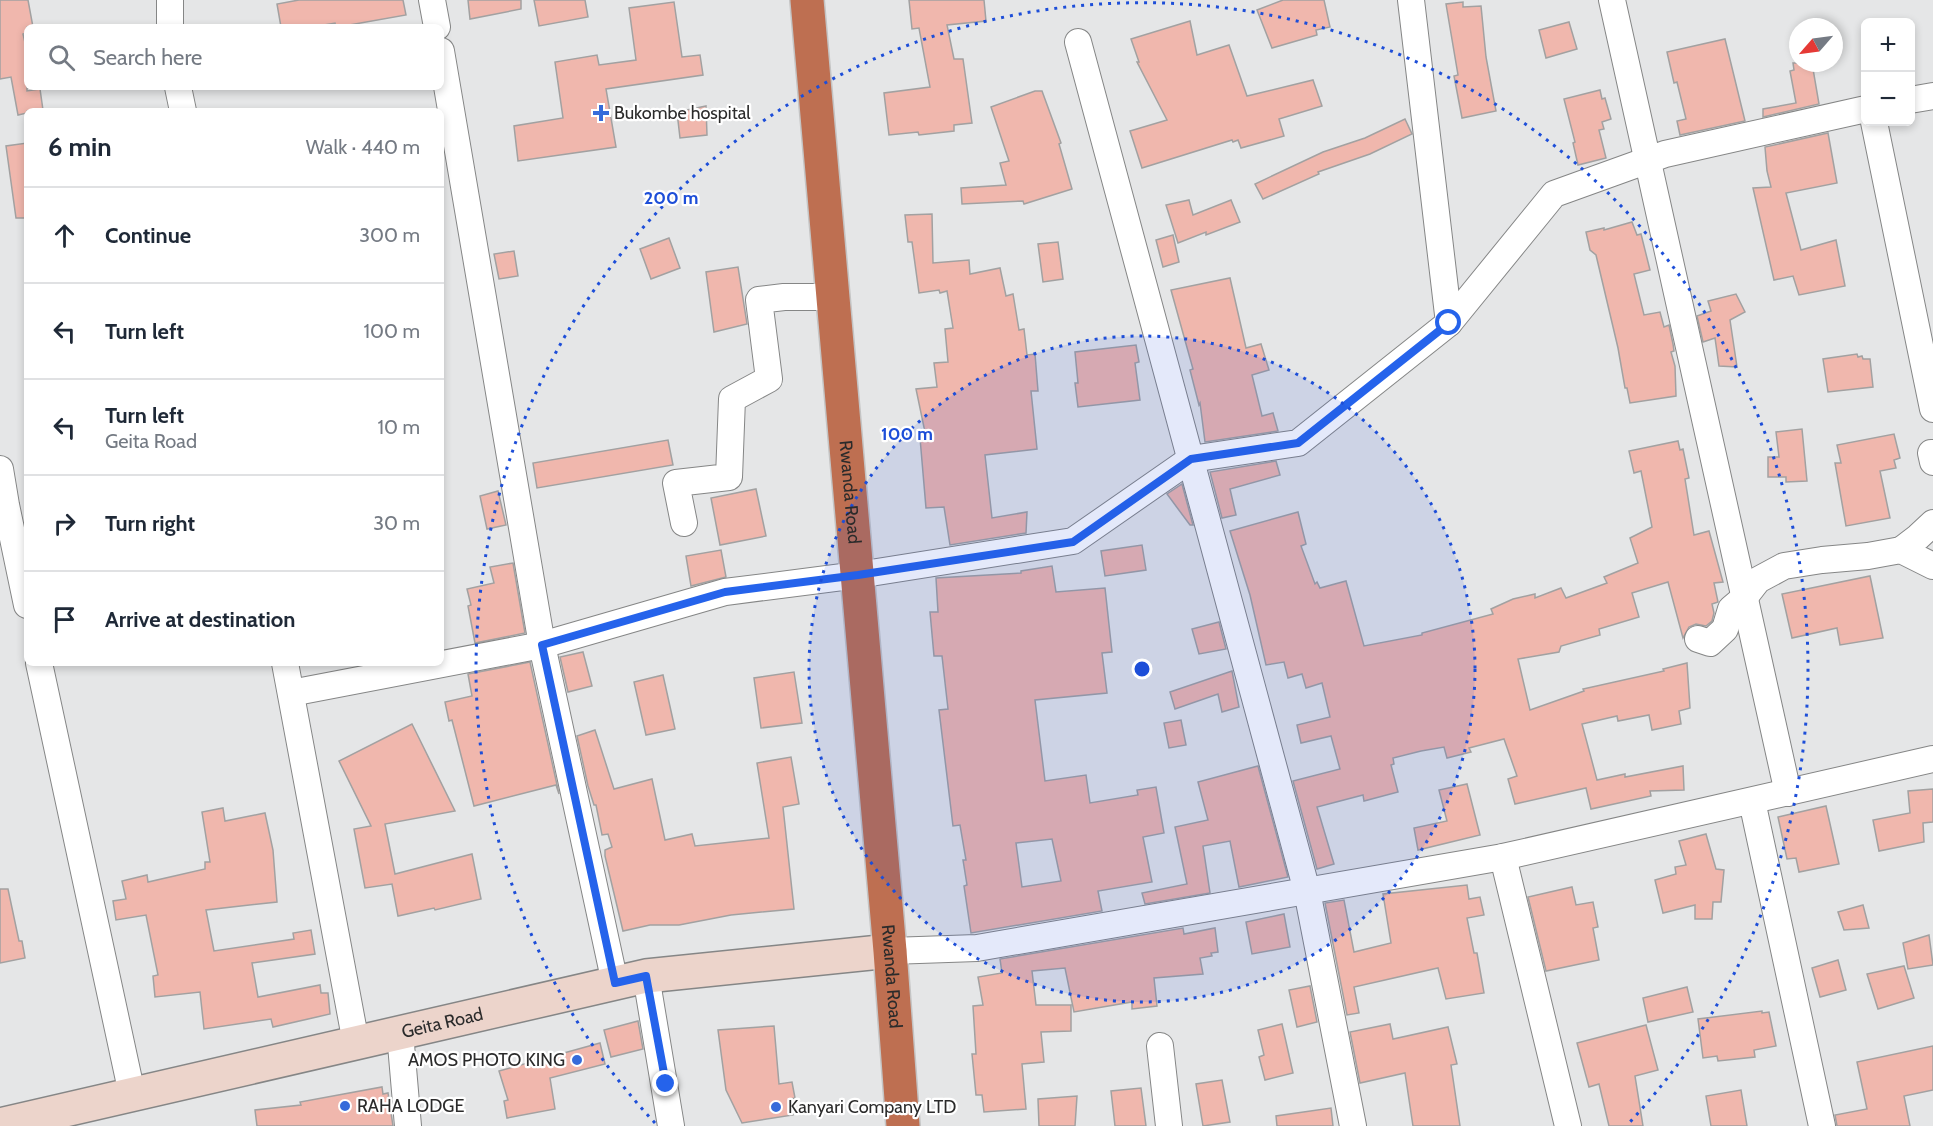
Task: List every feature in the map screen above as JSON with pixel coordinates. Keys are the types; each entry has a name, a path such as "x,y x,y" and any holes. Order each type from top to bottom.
{"highway":[{"name":"Rwanda Road","path":"807,0 858,575 903,1126"}],"main road":[{"name":"Geita Road","path":"0,1125 68,1118 132,1095 631,979 890,951"}],"street":[{"path":"170,24 171,0"},
{"path":"432,0 436,24"},
{"path":"1411,0 1449,323"},
{"path":"1612,0 1647,160 1747,584 1788,793"},
{"path":"1078,42 1307,891 1353,1126"},
{"path":"444,69 542,645 631,979 666,1084 671,1126"},
{"path":"179,90 182,108"},
{"path":"1915,99 1933,96"},
{"path":"444,664 542,645 725,592 858,575 1073,542 1191,459 1298,443 1449,323 1554,194 1665,154 1861,110"},
{"path":"1875,126 1933,409"},
{"path":"684,523 676,483 729,477 732,399 769,379 759,300 784,297 834,297"},
{"path":"0,469 24,591"},
{"path":"1698,639 1710,643 1725,629 1731,609 1747,584 1784,566 1901,550 1933,523"},
{"path":"1901,550 1933,566"},
{"path":"40,666 132,1095"},
{"path":"286,666 356,1043"},
{"path":"291,693 432,666"},
{"path":"890,951 977,948 1503,857 1933,759"},
{"path":"1752,801 1822,1126"},
{"path":"1503,857 1568,1126"},
{"path":"400,1033 408,1126"},
{"path":"1160,1046 1169,1126"}],"building":[{"path":"0,0 28,0 32,24 24,24 24,90 40,90 43,108 24,108 24,114 18,115 11,77 0,79"},
{"path":"299,0 403,0 406,15 355,24 280,24 277,4"},
{"path":"468,0 521,0 521,9 470,19"},
{"path":"534,0 585,0 588,17 539,26"},
{"path":"909,0 984,0 986,21 947,25 954,59 963,59 972,123 954,125 954,131 919,135 918,132 889,135 884,93 930,87 919,28 912,29"},
{"path":"1283,0 1324,0 1330,27 1316,30 1317,35 1272,48 1257,10"},
{"path":"674,2 682,57 700,55 703,75 606,89 616,147 518,161 514,126 563,118 555,62 597,55 599,65 636,60 629,8"},
{"path":"1463,2 1463,7 1481,6 1486,57 1496,111 1462,118 1454,76 1458,75 1446,4"},
{"path":"1190,21 1197,55 1229,45 1247,96 1313,80 1322,106 1279,119 1284,136 1241,148 1238,140 1233,142 1232,140 1142,168 1130,131 1167,120 1137,62 1139,62 1131,39"},
{"path":"1569,22 1577,49 1546,58 1539,30"},
{"path":"1725,39 1745,121 1680,135 1677,121 1686,119 1667,52"},
{"path":"1790,72 1814,72 1819,104 1763,117 1763,109 1796,103"},
{"path":"1600,90 1602,99 1605,98 1611,119 1602,122 1604,129 1599,130 1606,158 1578,165 1573,143 1575,142 1564,99"},
{"path":"1035,91 1042,91 1061,143 1059,144 1072,189 1024,204 1023,201 962,204 961,188 1006,185 1000,163 1009,161 991,107"},
{"path":"706,106 707,135 680,138 677,112"},
{"path":"1405,119 1412,134 1370,154 1318,172 1319,174 1263,199 1255,184 1323,152 1365,138"},
{"path":"1828,133 1837,183 1786,193 1801,250 1836,240 1845,286 1799,295 1793,276 1774,280 1753,188 1771,187 1765,147"},
{"path":"24,143 24,218 16,218 6,146"},
{"path":"1189,200 1193,215 1231,200 1240,222 1178,243 1166,205"},
{"path":"932,214 933,263 969,260 970,274 1000,268 1006,296 1013,294 1019,330 1024,329 1027,355 1035,354 1038,391 1031,391 1037,449 985,455 992,518 1027,512 1026,533 950,545 944,507 926,508 920,438 926,437 916,389 937,387 934,363 948,362 945,329 953,328 947,291 919,293 912,242 908,242 905,215"},
{"path":"1632,222 1637,235 1641,234 1650,270 1634,274 1644,315 1660,312 1664,327 1669,325 1674,351 1671,352 1675,366 1676,396 1630,403 1596,255 1590,250 1586,232 1604,228 1604,230"},
{"path":"1173,235 1179,262 1163,267 1156,240"},
{"path":"669,238 680,268 651,279 640,249"},
{"path":"1058,242 1063,279 1043,282 1038,244"},
{"path":"514,251 518,276 499,279 494,254"},
{"path":"738,267 747,324 714,332 706,272"},
{"path":"1230,278 1246,348 1261,344 1269,370 1252,375 1262,416 1273,413 1278,431 1205,442 1200,403 1199,405 1190,370 1193,369 1171,290"},
{"path":"1736,294 1745,312 1730,320 1737,367 1719,366 1715,338 1703,342 1697,316 1711,311 1708,301"},
{"path":"1136,345 1139,362 1135,363 1140,400 1078,407 1075,352"},
{"path":"1857,354 1863,359 1870,359 1873,387 1828,392 1823,359"},
{"path":"1802,429 1807,481 1786,482 1786,477 1768,477 1768,457 1779,457 1776,432"},
{"path":"1894,434 1900,458 1894,460 1896,468 1880,471 1890,518 1846,526 1835,463 1841,463 1837,445"},
{"path":"668,440 673,465 537,488 533,463"},
{"path":"1678,441 1680,450 1683,449 1689,478 1685,479 1694,535 1709,531 1723,582 1714,583 1718,602 1712,604 1714,613 1712,621 1706,626 1696,624 1689,627 1683,638 1668,582 1632,593 1639,617 1599,629 1600,635 1561,646 1559,652 1518,659 1530,710 1584,691 1583,689 1664,671 1663,669 1687,663 1690,708 1679,711 1681,724 1652,730 1649,715 1618,721 1617,716 1582,724 1597,780 1683,766 1684,790 1650,791 1651,796 1591,809 1586,788 1515,804 1508,779 1517,776 1504,739 1469,748 1471,752 1447,758 1444,747 1421,751 1393,758 1394,764 1391,765 1398,792 1364,801 1363,795 1317,807 1334,864 1317,869 1293,781 1340,769 1331,736 1301,743 1297,725 1330,717 1322,683 1306,688 1302,674 1288,678 1284,662 1266,665 1250,595 1230,531 1298,512 1306,544 1301,546 1315,584 1317,582 1320,588 1346,581 1364,646 1422,635 1422,633 1493,614 1491,609 1513,599 1535,594 1535,598 1561,588 1566,598 1607,583 1604,577 1638,563 1630,538 1652,527 1641,471 1634,473 1629,451"},
{"path":"1276,461 1280,475 1230,489 1236,515 1222,518 1210,472"},
{"path":"1182,484 1193,525 1190,525 1167,494"},
{"path":"756,489 766,536 720,545 711,498"},
{"path":"498,491 506,525 487,529 480,496"},
{"path":"1142,545 1146,570 1105,576 1101,551"},
{"path":"721,550 726,577 691,586 686,556"},
{"path":"513,563 525,633 475,643 467,589 494,583 490,567"},
{"path":"1052,566 1056,592 1105,588 1112,652 1102,653 1107,693 1035,700 1045,781 1086,775 1090,803 1138,795 1137,790 1156,787 1164,833 1143,837 1152,882 1098,891 1102,911 971,933 964,886 967,885 963,860 966,860 960,825 953,826 939,710 948,709 942,656 934,656 930,612 938,612 936,578 1021,573 1021,571","holes":["1052,839 1061,881 1022,887 1016,843"]},
{"path":"1870,576 1883,638 1840,645 1837,628 1792,638 1782,594"},
{"path":"1219,622 1226,649 1199,654 1192,629"},
{"path":"583,652 592,686 568,692 560,657"},
{"path":"530,662 559,794 556,785 474,806 452,720 449,721 445,702 472,696 468,674"},
{"path":"1232,671 1239,707 1222,712 1218,694 1175,709 1170,692"},
{"path":"794,672 802,723 761,728 754,678"},
{"path":"663,675 675,729 646,735 634,682"},
{"path":"1181,720 1186,745 1169,748 1164,723"},
{"path":"412,724 455,811 385,824 395,874 472,854 481,899 398,916 392,884 365,888 354,829 371,826 339,761"},
{"path":"595,730 614,789 652,779 665,840 692,834 695,846 769,838 757,763 791,757 799,804 783,807 794,909 731,915 679,925 650,925 623,931 605,856 605,850 612,847 608,834 602,835 577,736"},
{"path":"1258,766 1288,877 1239,887 1230,841 1203,846 1210,893 1145,904 1142,893 1187,884 1175,827 1208,820 1198,782"},
{"path":"1467,784 1480,835 1418,850 1414,828 1447,821 1439,790"},
{"path":"1933,789 1933,822 1923,823 1924,842 1879,851 1873,820 1910,813 1908,791"},
{"path":"1826,806 1839,864 1799,872 1796,858 1787,859 1778,817"},
{"path":"223,808 225,821 265,813 273,850 277,902 206,910 214,951 294,939 293,933 311,930 315,954 252,963 258,997 320,985 321,993 328,993 330,1014 273,1027 271,1019 204,1029 200,992 155,997 153,976 158,975 146,915 116,920 113,901 126,899 122,881 147,875 148,882 205,869 205,862 210,862 202,812"},
{"path":"1706,834 1716,869 1724,870 1721,902 1713,902 1712,919 1695,919 1695,905 1663,913 1655,880 1676,874 1675,867 1686,865 1679,841"},
{"path":"1467,885 1469,899 1480,897 1484,915 1467,918 1474,953 1477,953 1484,993 1446,999 1438,968 1354,987 1359,1013 1347,1015 1325,903 1344,900 1354,952 1391,943 1383,894"},
{"path":"1572,887 1576,905 1593,902 1598,927 1593,928 1599,960 1546,971 1528,897"},
{"path":"0,889 8,889 25,958 0,963"},
{"path":"1863,905 1869,928 1844,930 1838,912"},
{"path":"1284,914 1290,947 1252,954 1246,922"},
{"path":"1183,928 1184,934 1215,928 1218,952 1211,953 1212,956 1200,958 1203,974 1154,978 1157,1006 1132,1009 1132,1002 1074,1012 1065,968 1032,971 1036,1005 1071,1005 1071,1031 1041,1032 1044,1062 1022,1064 1026,1109 984,1112 982,1095 976,1095 972,1054 976,1054 973,1006 983,1005 978,977 1002,973 1000,959"},
{"path":"1929,935 1933,965 1908,969 1903,943"},
{"path":"1838,960 1846,990 1820,997 1812,968"},
{"path":"1904,966 1914,998 1878,1009 1867,974"},
{"path":"1310,986 1317,1022 1297,1027 1289,990"},
{"path":"1687,987 1693,1012 1648,1022 1643,998"},
{"path":"1762,1011 1762,1013 1769,1012 1776,1046 1754,1050 1755,1057 1718,1061 1717,1056 1703,1058 1698,1019"},
{"path":"638,1021 643,1049 611,1057 604,1030"},
{"path":"1282,1024 1293,1073 1265,1080 1259,1057 1264,1055 1258,1030"},
{"path":"1390,1024 1393,1039 1448,1027 1457,1064 1451,1065 1460,1126 1413,1126 1405,1073 1360,1083 1350,1032"},
{"path":"1646,1025 1658,1070 1635,1076 1643,1126 1609,1126 1599,1084 1589,1087 1577,1043"},
{"path":"774,1026 779,1084 792,1082 795,1098 790,1099 793,1115 742,1123 726,1090 718,1030"},
{"path":"600,1043 605,1064 550,1078 555,1109 507,1118 504,1101 508,1100 499,1071"},
{"path":"1933,1046 1933,1090 1904,1096 1910,1126 1837,1126 1835,1115 1867,1109 1857,1062"},
{"path":"1222,1080 1230,1122 1203,1126 1196,1084"},
{"name":"RAHA LODGE","path":"382,1087 383,1094 388,1093 393,1126 257,1126 255,1110 301,1105 300,1102"},
{"path":"1141,1088 1146,1126 1115,1126 1111,1091"},
{"path":"1741,1090 1747,1126 1711,1126 1706,1096"},
{"path":"1077,1096 1075,1126 1039,1126 1038,1099"},
{"path":"1331,1108 1333,1126 1277,1126 1276,1116"}],"place":[{"name":"Bukombe hospital","path":"601,113"},
{"name":"AMOS PHOTO KING","path":"577,1060"},
{"name":"RAHA LODGE","path":"345,1106"},
{"name":"Kanyari Company LTD","path":"776,1107"}],"route":[{"path":"666,1084 646,976 615,983 542,645 725,592 858,575 1073,542 1191,459 1298,443 1449,323"}]}
